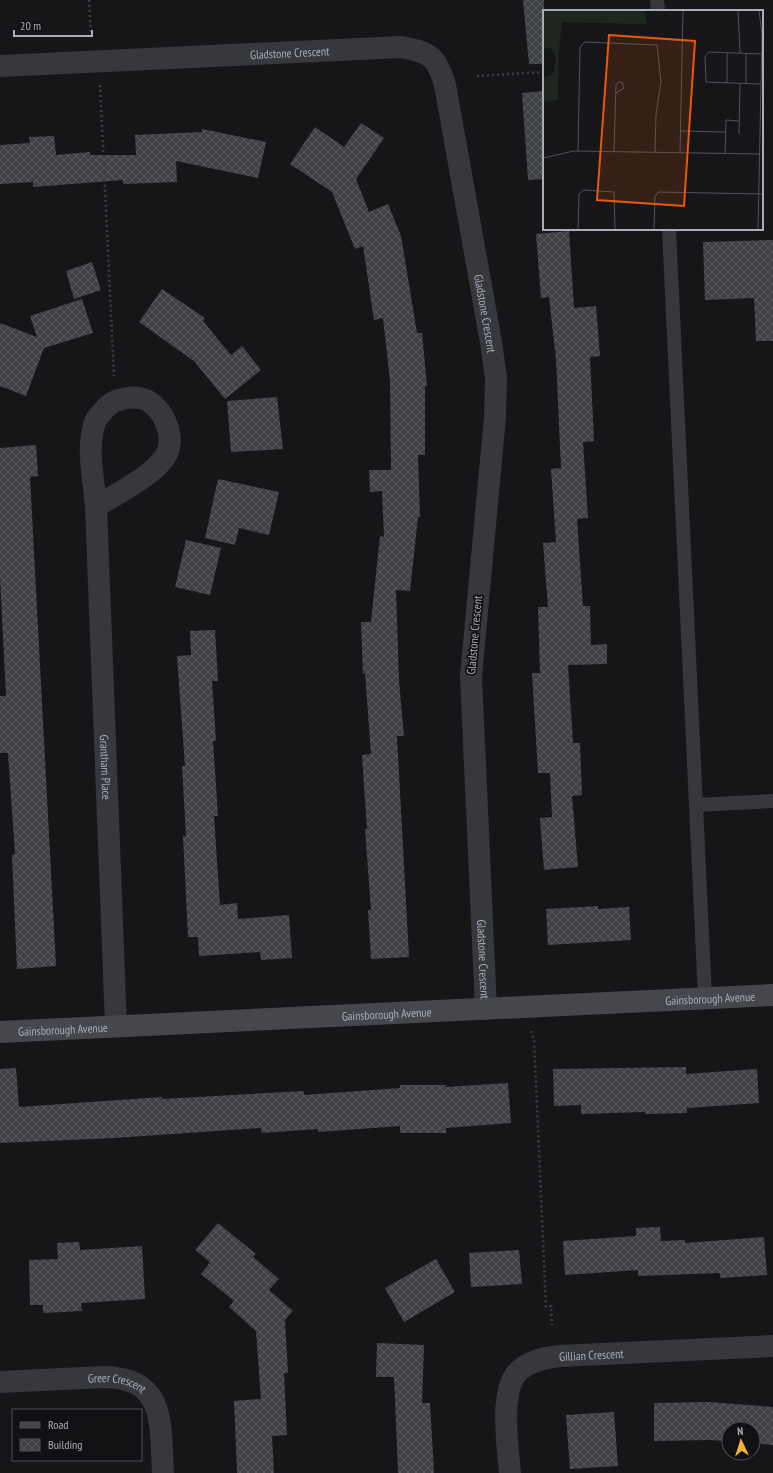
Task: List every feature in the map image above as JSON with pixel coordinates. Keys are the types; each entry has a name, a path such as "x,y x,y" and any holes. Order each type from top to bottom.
{"street":[{"name":"Gladstone Crescent","path":"0,66 400,47 420,50 432,57 440,68 445,85 491,342 496,378 495,417 471,676 486,1009"},
{"path":"96,507 154,470 166,456 170,441 168,427 160,411 149,402 134,398 117,399"},
{"name":"Grantham Place","path":"116,1026 96,507 91,439 95,420 108,405 117,399"},
{"name":"Gainsborough Avenue","path":"0,1032 773,995"},
{"name":"Gillian Crescent","path":"510,1473 506,1408 508,1394 512,1381 520,1370 532,1362 559,1356 773,1346"},
{"name":"Greer Crescent","path":"0,1382 104,1377 120,1377 134,1381 149,1394 158,1411 163,1473"}],"lane":[{"path":"657,0 658,10"},
{"path":"668,230 705,998"},
{"path":"696,805 773,802"}],"path":[{"path":"89,0 91,41"},
{"path":"477,76 543,72"},
{"path":"100,81 113,366 117,399"},
{"path":"530,1028 534,1040 546,1307 551,1306 552,1326"}],"building":[{"path":"523,0 544,0 543,64 529,64"},
{"path":"543,91 543,179 528,180 522,93"},
{"path":"361,123 384,138 356,179 369,212 388,204 401,236 417,333 422,333 427,386 425,386 425,455 418,455 420,517 418,517 410,591 396,590 399,681 404,736 397,736 409,957 371,959 368,910 371,910 365,829 367,829 362,755 371,754 365,673 363,674 361,622 371,622 380,536 384,537 382,491 370,492 369,470 391,470 390,381 383,318 374,320 363,246 355,249 332,192 290,164 315,127 344,147"},
{"path":"202,129 266,142 258,178 176,161 177,182 123,184 123,180 33,187 33,182 0,184 0,145 30,143 29,137 54,136 56,155 90,152 90,155 136,155 135,135 202,132"},
{"path":"569,231 574,308 596,306 600,356 590,357 594,441 583,442 588,518 577,519 583,606 590,606 591,645 607,644 607,664 568,665 573,743 580,743 582,795 572,796 578,867 544,870 540,818 552,817 550,773 538,773 532,673 540,673 538,607 548,607 543,543 556,542 551,469 561,468 556,359 549,297 541,298 536,234"},
{"path":"773,240 773,341 756,341 754,298 705,300 703,242"},
{"path":"92,262 101,290 74,299 66,271"},
{"path":"162,289 205,318 203,321 231,355 242,346 261,370 225,399 194,361 139,322"},
{"path":"82,299 93,333 44,348 26,396 0,386 0,323 37,337 30,316"},
{"path":"277,397 283,449 231,452 227,401"},
{"path":"36,445 38,476 30,477 56,966 17,969 12,855 15,854 8,753 0,753 0,696 6,696 0,577 0,448"},
{"path":"218,479 279,492 269,535 239,528 235,545 205,538"},
{"path":"186,540 221,548 210,595 175,587"},
{"path":"215,630 218,681 212,681 216,741 213,741 218,816 214,816 220,905 237,903 238,919 289,915 292,958 261,960 260,952 199,956 198,937 188,937 183,836 186,836 182,766 185,766 177,656 191,655 190,631"},
{"path":"598,906 598,909 629,907 631,940 548,945 546,909"},
{"path":"686,1067 686,1074 757,1069 759,1103 687,1108 687,1113 645,1114 645,1112 581,1114 581,1105 554,1106 553,1069"},
{"path":"16,1068 19,1107 162,1097 162,1099 304,1091 304,1095 400,1088 400,1085 446,1085 446,1087 508,1083 511,1123 446,1128 446,1133 400,1133 400,1126 318,1132 318,1129 262,1133 261,1128 114,1138 0,1143 0,1069"},
{"path":"218,1223 256,1254 253,1257 279,1279 269,1290 293,1311 285,1320 288,1373 284,1373 287,1435 272,1436 274,1473 237,1473 234,1401 261,1399 256,1331 229,1307 234,1301 201,1274 210,1262 195,1250"},
{"path":"660,1227 661,1241 685,1240 685,1243 764,1237 767,1275 720,1278 720,1273 638,1276 638,1270 565,1275 563,1241 636,1236 636,1228"},
{"path":"79,1242 80,1250 142,1246 145,1299 81,1303 82,1311 43,1313 43,1305 30,1305 29,1260 58,1259 57,1243"},
{"path":"519,1250 522,1284 471,1287 469,1253"},
{"path":"436,1259 455,1292 404,1322 385,1288"},
{"path":"377,1343 424,1345 422,1403 430,1403 434,1473 398,1473 394,1377 376,1377"},
{"path":"709,1402 773,1407 773,1445 761,1444 761,1421 721,1421 721,1441 654,1441 654,1403"},
{"path":"614,1412 618,1466 570,1469 566,1415"}]}
